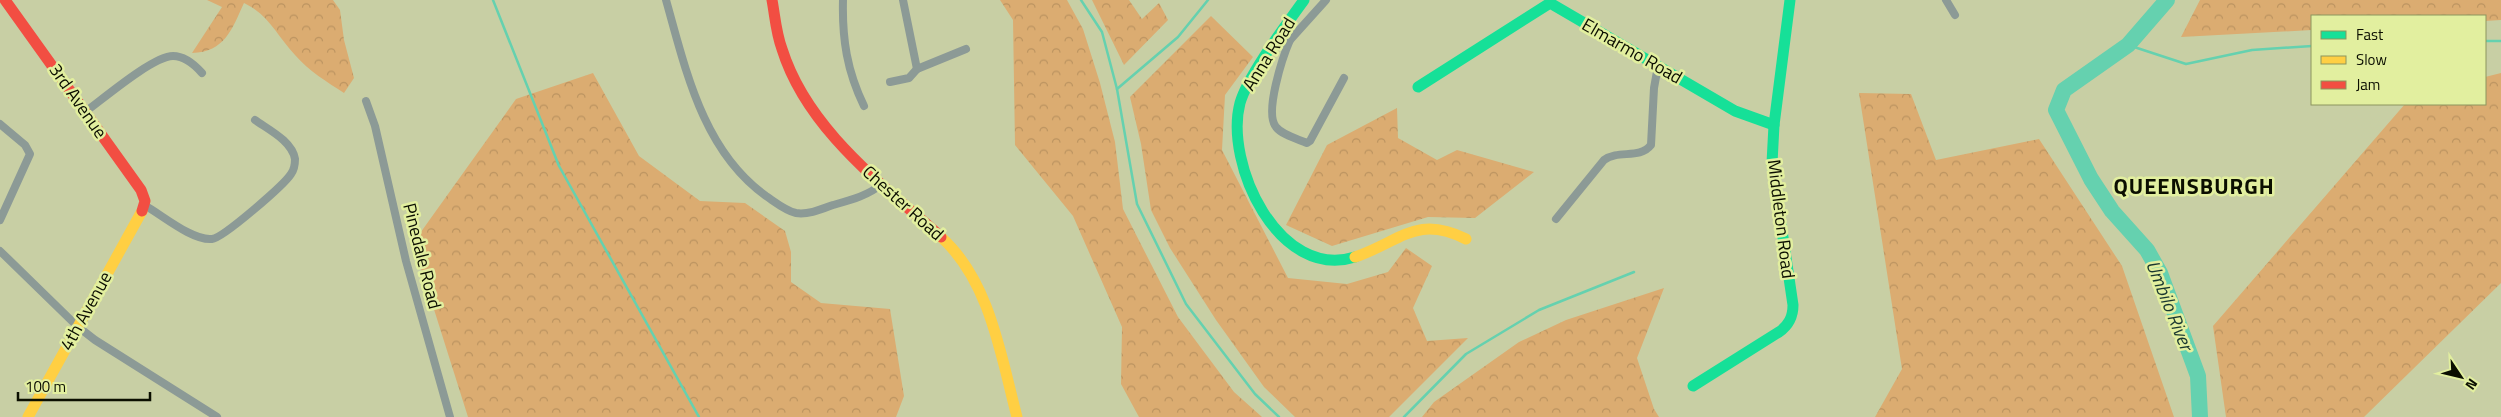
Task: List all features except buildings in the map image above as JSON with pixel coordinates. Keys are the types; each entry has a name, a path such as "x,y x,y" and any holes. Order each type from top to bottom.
{"street":[{"name":"3rd Avenue","path":"5,0 141,190 144,205"},
{"path":"666,0 692,93 701,115 737,169 756,189 790,211 803,213 864,196 882,184"},
{"name":"Chester Road","path":"772,0 783,55 793,77 844,148 953,248 966,266 988,316 1017,417"},
{"path":"843,0 842,28 847,64 864,106"},
{"path":"903,0 917,69"},
{"name":"Anna Road","path":"1304,0 1286,36 1244,93 1237,136 1245,178 1272,223 1298,248 1316,257 1333,261 1357,257 1402,235 1419,230 1450,229 1466,239"},
{"path":"1326,0 1286,36 1271,108 1272,121 1278,129 1307,143 1310,141 1344,78"},
{"name":"Middleton Road","path":"1693,386 1779,332 1789,323 1792,316 1793,305 1772,168 1774,125 1790,0"},
{"path":"1946,0 1955,15"},
{"name":"Elmarmo Road","path":"1418,87 1551,2 1735,110 1755,120 1774,125"},
{"path":"890,82 909,78 917,69 966,49"},
{"path":"85,112 146,67 165,57 175,56 190,61 202,73"},
{"path":"1556,219 1604,160 1615,154 1641,154 1651,145 1654,88 1658,66"},
{"name":"Pinedale Road","path":"366,102 375,126 406,261 450,417"},
{"path":"144,205 181,228 204,238 213,239 226,232 286,180 294,168 295,159 289,147 255,120"},
{"path":"0,124 29,149 30,154 0,220"},
{"name":"4th Avenue","path":"28,417 144,205"},
{"path":"0,251 77,326 95,340 217,417"}],"green space":[{"path":"207,0 333,0 340,10 344,40 354,78 344,93 300,61 272,26 253,8 244,3 231,30 220,44 203,52 192,53 222,7"},
{"path":"1000,0 1067,0 1083,29 1100,83 1115,142 1123,209 1178,317 1234,392 1262,417 1139,417 1121,384 1122,327 1073,216 1015,145 1013,20"},
{"path":"1092,0 1129,0 1142,19 1159,3 1168,20 1124,65"},
{"path":"2200,0 2501,0 2501,20 2486,21 2486,15 2311,15 2311,30 2181,37"},
{"path":"1211,16 1253,57 1225,95 1222,150 1288,278 1347,284 1388,272 1406,248 1432,266 1413,308 1427,341 1468,338 1389,417 1295,417 1264,387 1216,320 1170,248 1151,210 1141,144 1130,97"},
{"path":"593,73 639,156 700,201 745,203 785,231 791,252 791,282 821,303 890,309 904,396 896,417 468,417 413,243 516,99"},
{"path":"2501,73 2501,283 2364,417 2226,417 2213,326 2404,105 2486,105 2486,77"},
{"path":"1859,93 1911,94 1936,160 2039,139 2122,266 2174,417 1875,417 1902,369"},
{"path":"1397,108 1398,138 1437,160 1457,150 1534,172 1475,218 1428,217 1332,246 1286,225 1327,145"},
{"path":"1664,288 1637,358 1654,409 1659,417 1422,417 1434,402 1519,342 1566,320"}],"waterway":[{"path":"493,0 559,166 699,417"},
{"path":"1081,0 1102,32 1117,89 1137,204 1186,304 1255,394 1279,417"},
{"path":"1117,89 1178,37 1208,0"},
{"name":"Umbilo River","path":"2167,0 2128,45 2064,90 2056,110 2091,179 2112,211 2147,250 2160,273 2198,376 2200,417"},
{"path":"2486,41 2501,41"},
{"path":"2128,45 2186,64 2252,50 2311,46"},
{"path":"1404,417 1466,354 1539,310 1634,272"}],"traffic: fast":[{"path":"1304,0 1268,50 1244,92 1240,103 1237,128 1241,156 1249,185 1263,212 1281,235 1303,252 1328,260 1355,257"},
{"path":"1693,386 1779,332 1788,324 1792,313 1793,305 1772,163 1774,125 1790,0"},
{"path":"1418,87 1550,3 1735,111 1774,125"}],"traffic: slow":[{"path":"28,417 142,211"},
{"path":"1355,257 1409,233 1421,230 1434,229 1449,232 1466,239"},
{"path":"941,237 958,255 982,297 999,345 1017,417"}],"traffic: jam":[{"path":"5,0 141,190 145,201 142,211"},
{"path":"772,0 782,49 794,78 809,105 848,153 941,237"}],"district":[{"name":"QUEENSBURGH","path":"2194,186"}]}
